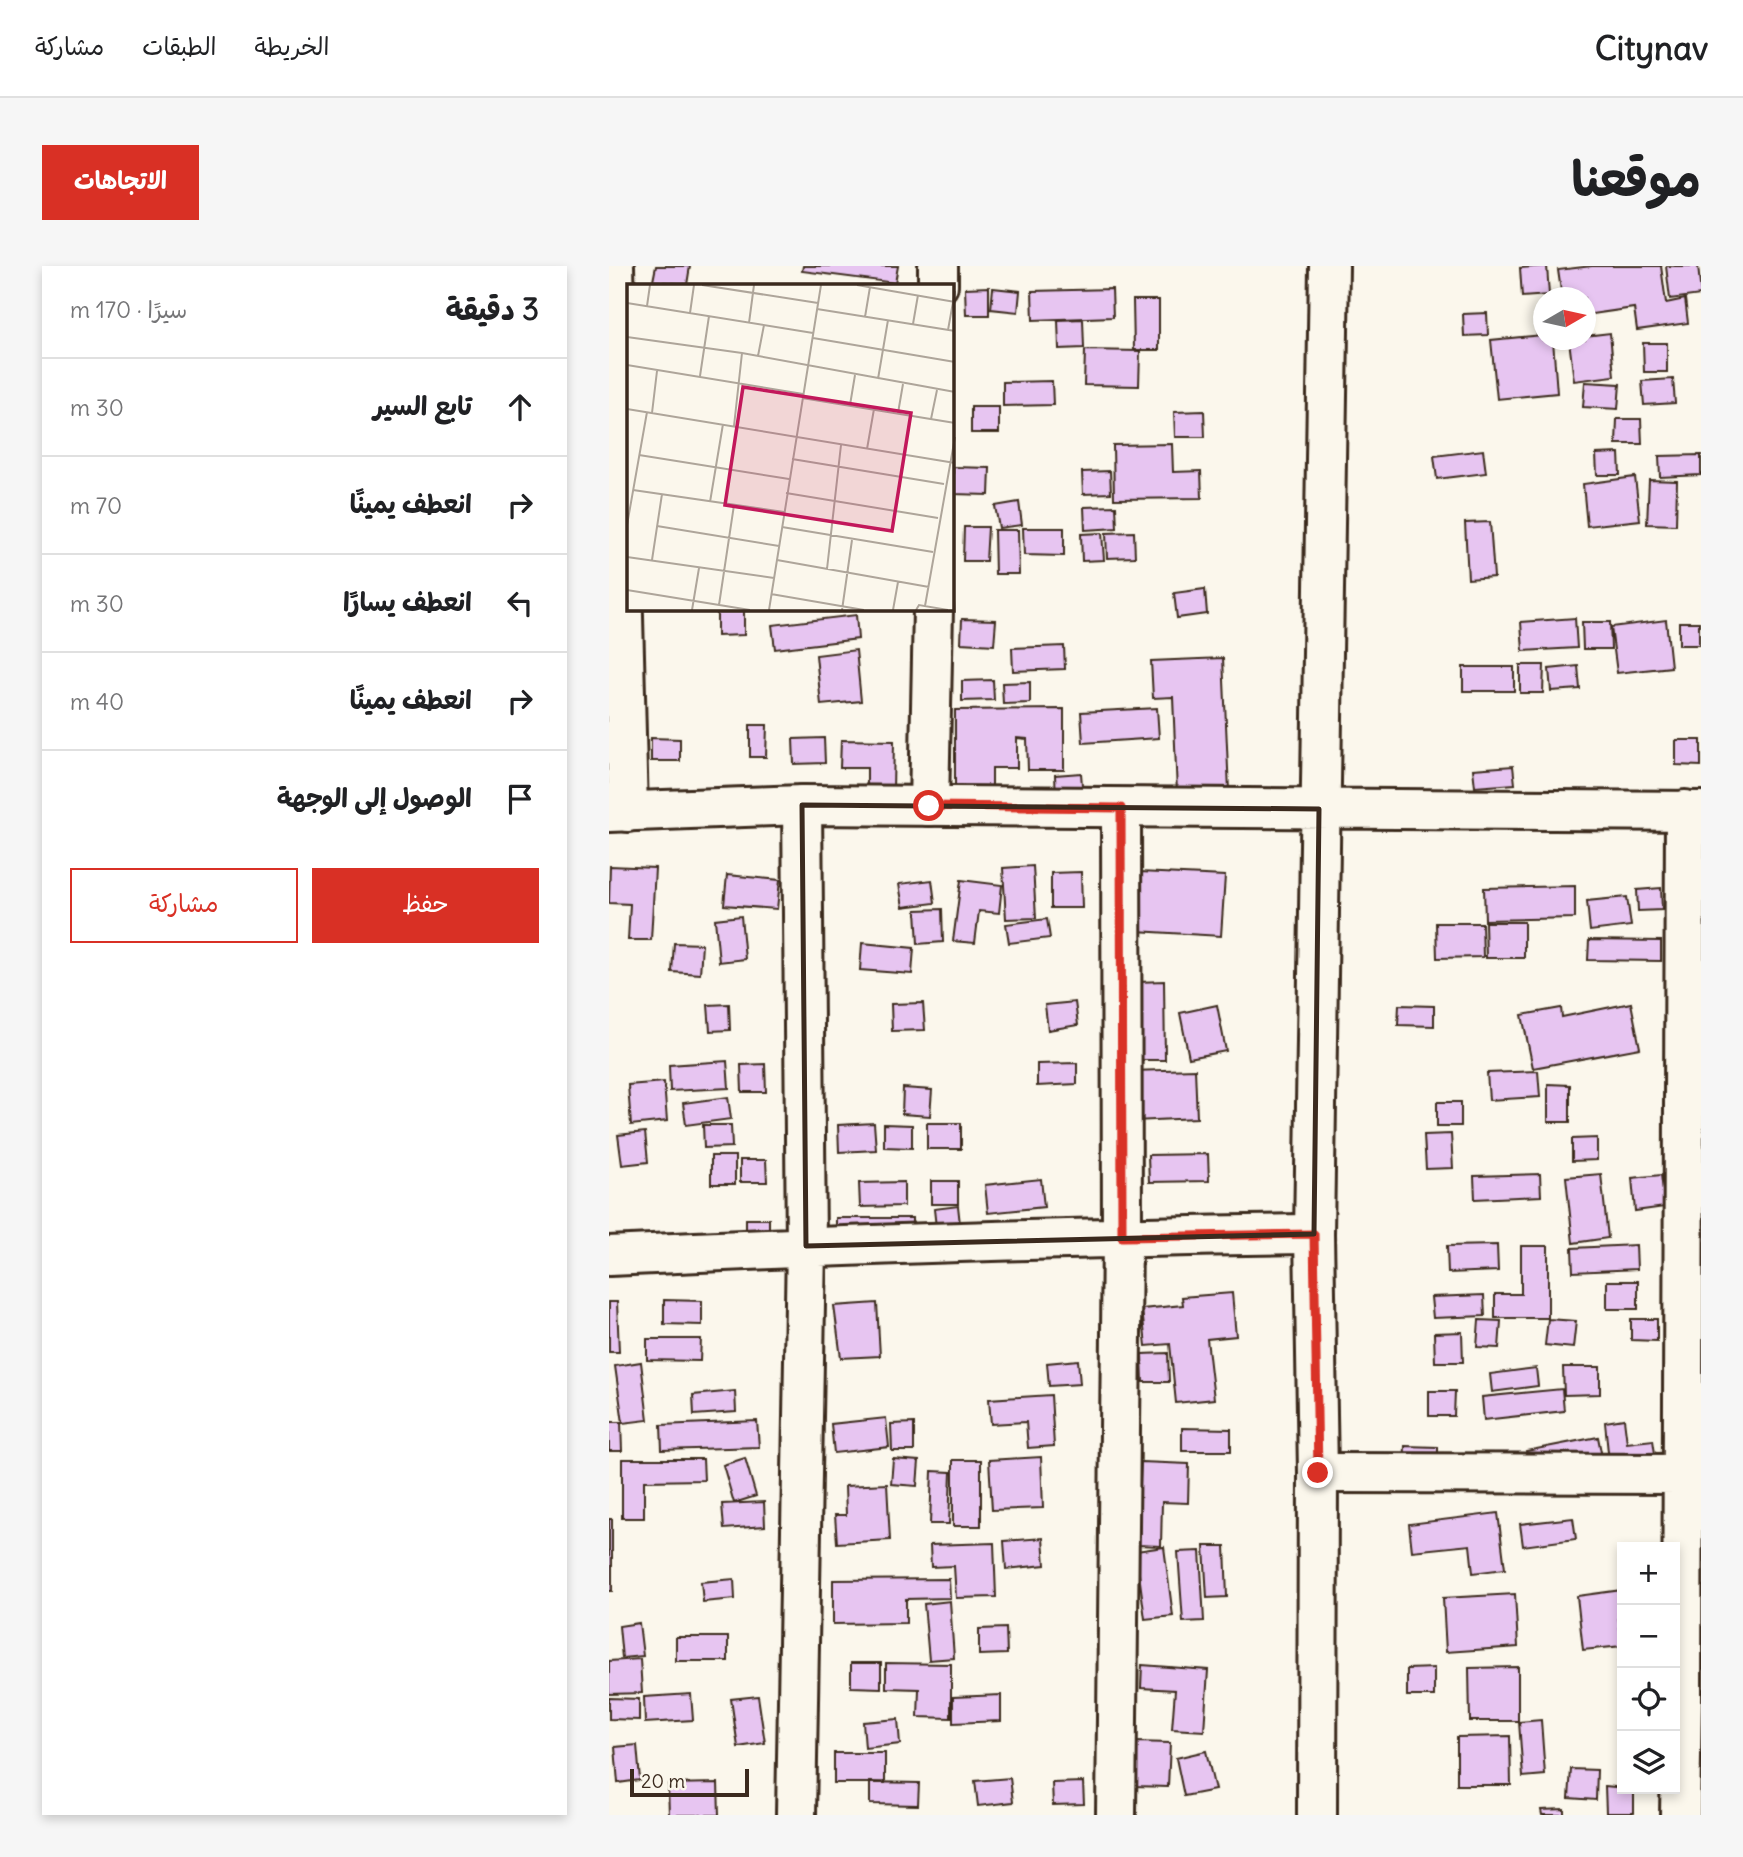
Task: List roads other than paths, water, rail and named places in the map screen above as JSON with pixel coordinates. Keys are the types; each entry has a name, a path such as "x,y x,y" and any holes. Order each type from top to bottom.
{"street":[{"path":"614,266 612,352 619,812 802,805 1693,811 1692,1255 1682,1474 1692,1698 1680,1815"},
{"path":"938,266 938,284"},
{"path":"1317,1815 1318,1473 1314,1234 1329,266"},
{"path":"929,806 933,611"},
{"path":"796,1815 806,1246 802,805"},
{"path":"1116,1815 1122,1237 1121,808"},
{"path":"609,1256 806,1246 1314,1234"},
{"path":"1318,1473 1682,1474"}]}
